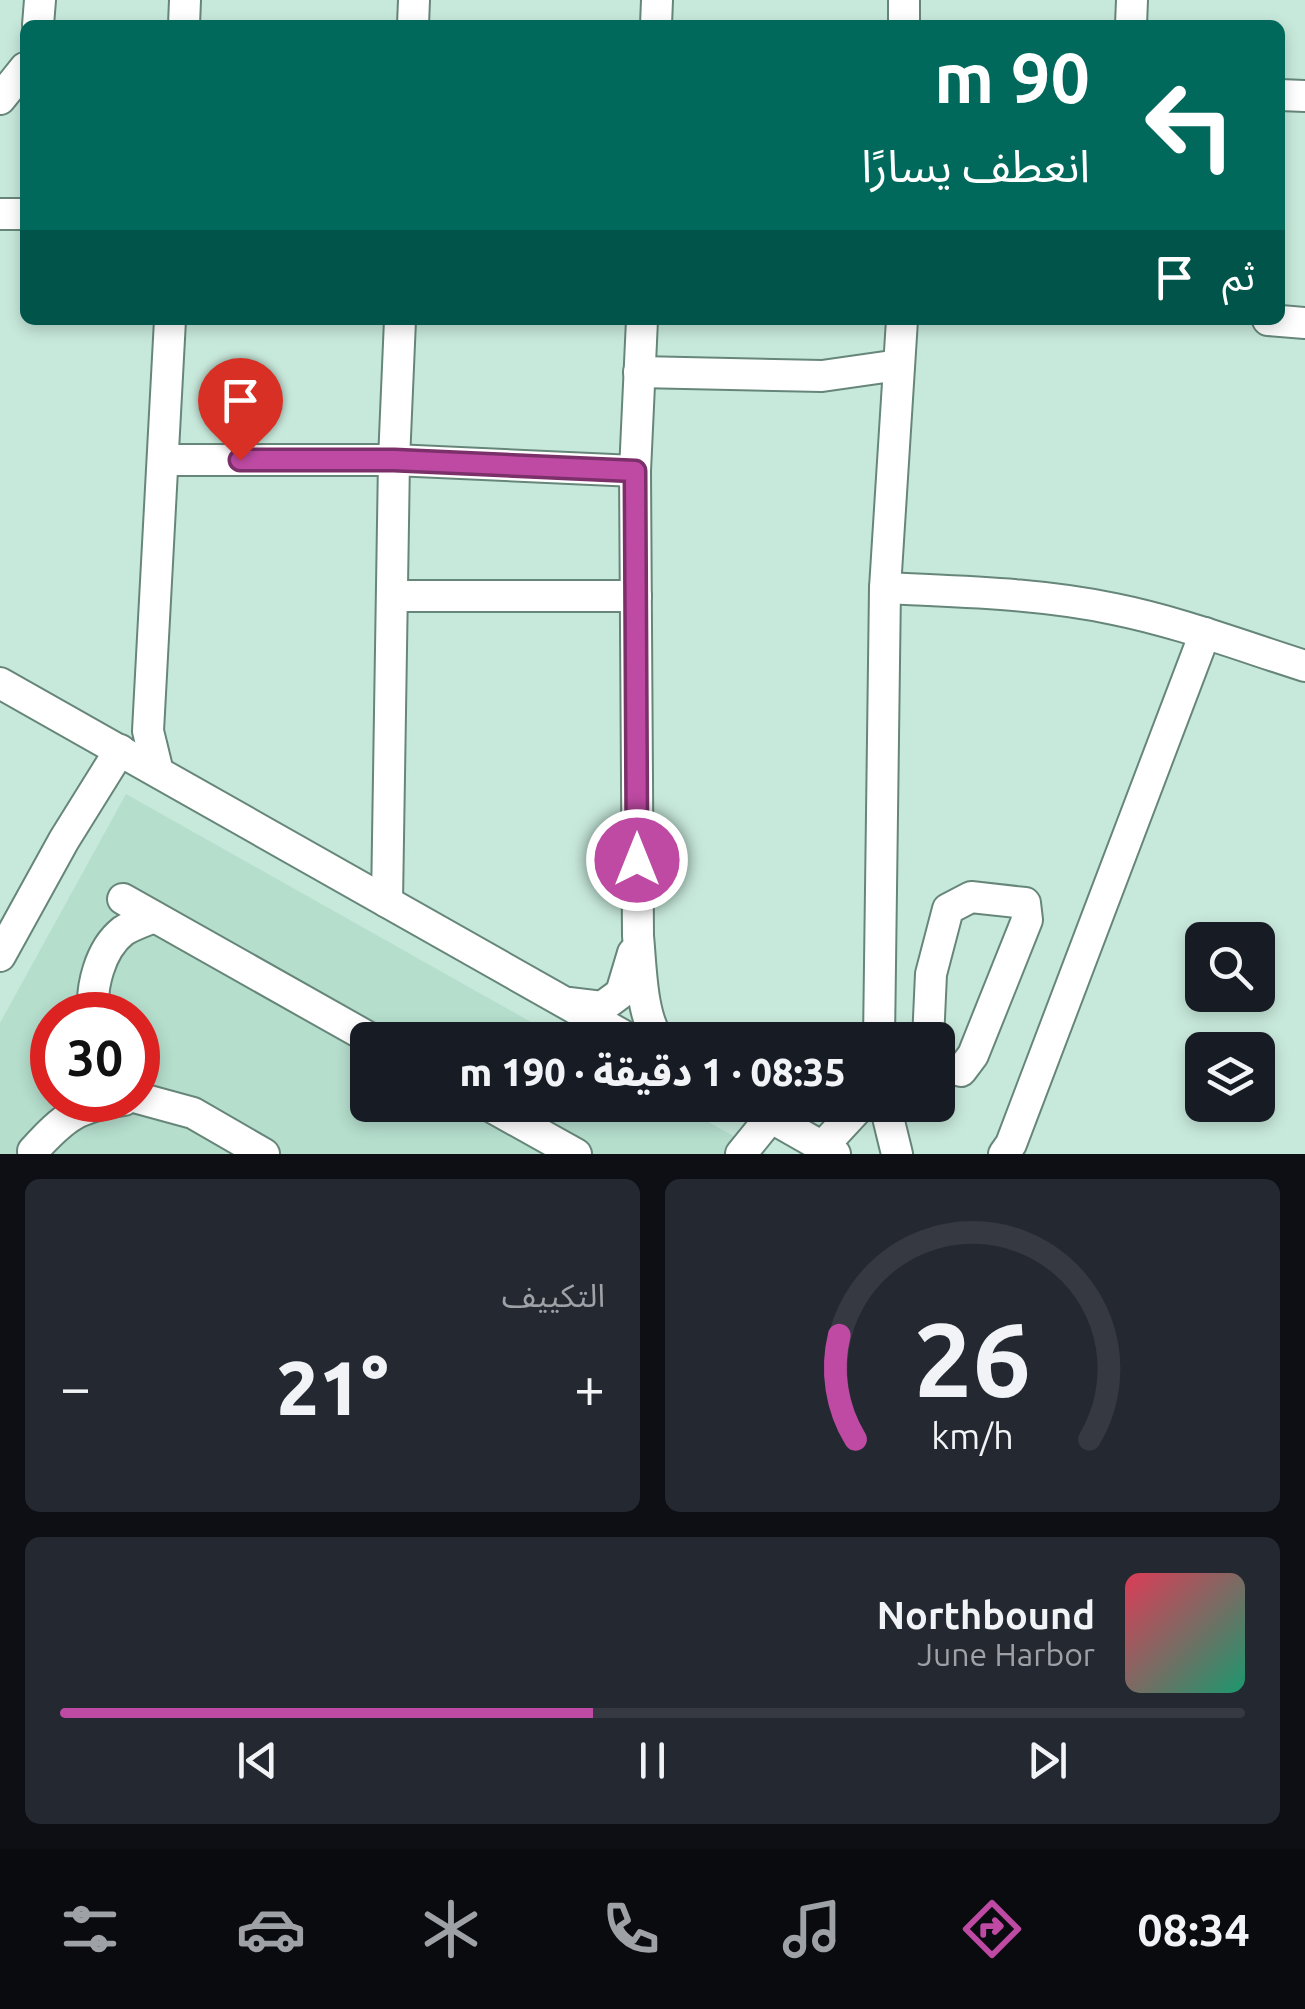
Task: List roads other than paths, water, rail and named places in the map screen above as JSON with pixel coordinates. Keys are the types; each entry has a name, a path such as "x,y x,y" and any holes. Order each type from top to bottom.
{"street":[{"path":"0,99 20,74"},
{"path":"158,772 149,744 170,325"},
{"path":"387,902 400,325"},
{"path":"642,325 635,471 638,936 651,1022"},
{"path":"879,1022 886,588 902,325"},
{"path":"639,372 822,376 900,364"},
{"path":"163,460 394,460 635,471"},
{"path":"886,588 1030,596 1113,608 1305,666"},
{"path":"392,596 636,596"},
{"path":"1008,1151 1205,633"},
{"path":"0,682 600,1022"},
{"path":"0,956 114,747 150,708"},
{"path":"929,1022 932,974 948,908 971,896 1024,903 1027,920 973,1056 961,1071 955,1069"},
{"path":"123,900 350,1027"},
{"path":"94,992 100,964 122,932 154,917"},
{"path":"567,1003 602,1007 622,994 638,936"},
{"path":"879,971 932,974"},
{"path":"160,1104 193,1113 264,1154"},
{"path":"32,1152 48,1122"},
{"path":"32,1152 60,1122"},
{"path":"519,1122 576,1154"},
{"path":"741,1154 755,1122"},
{"path":"779,1122 829,1150 850,1122"},
{"path":"889,1122 897,1154"}]}
